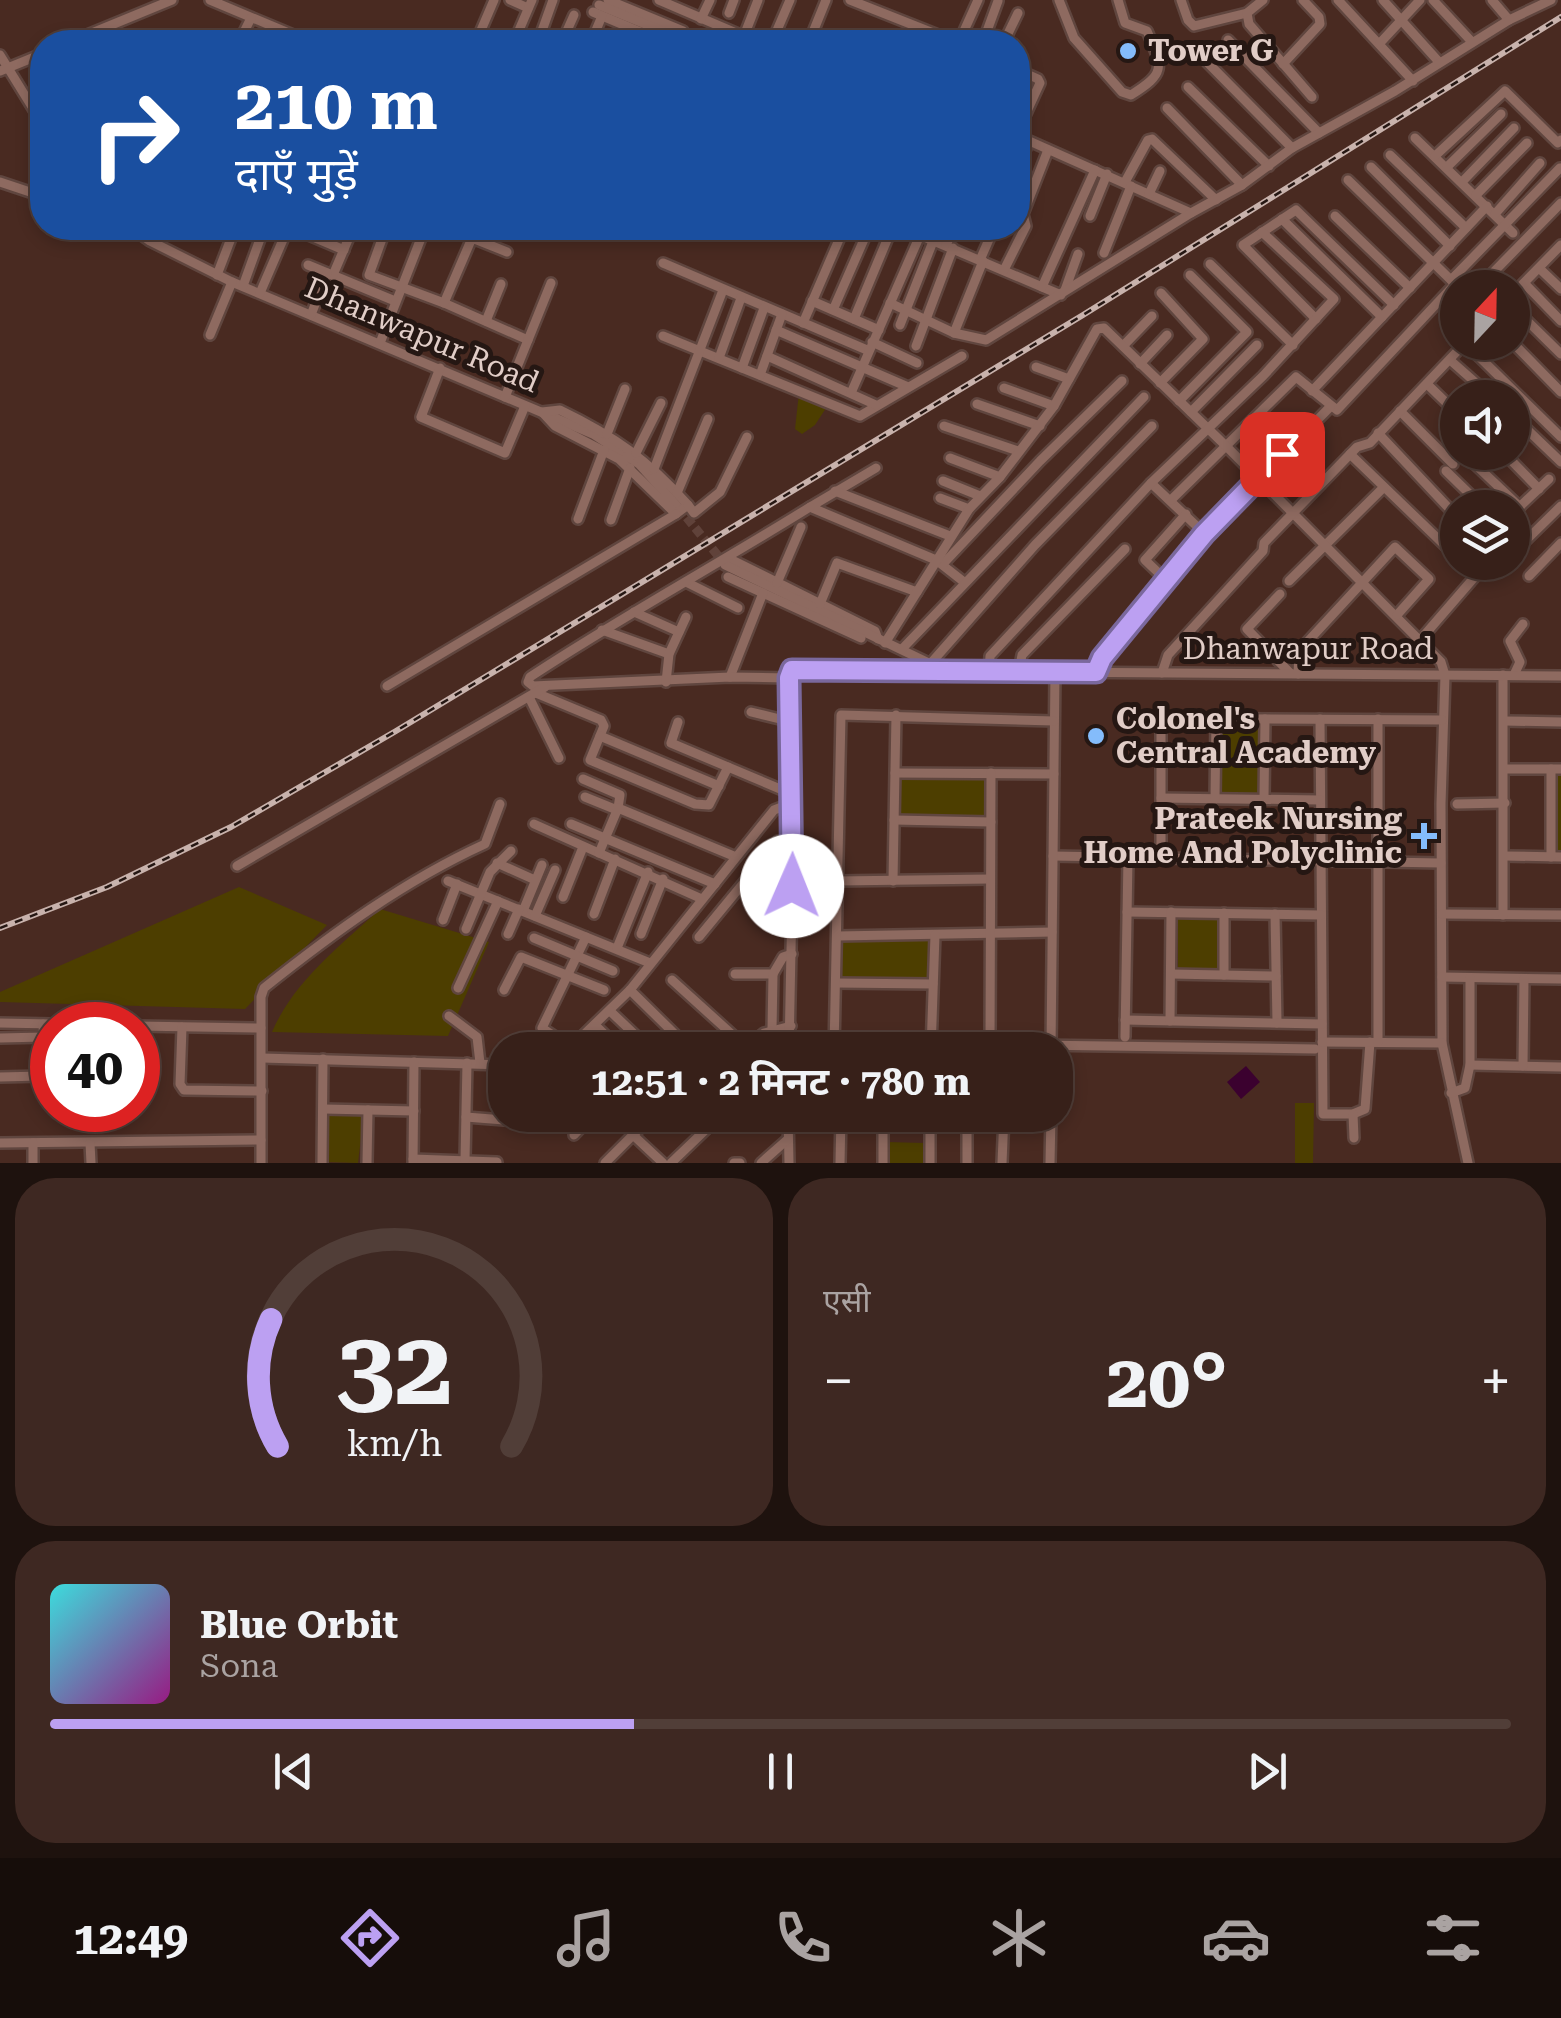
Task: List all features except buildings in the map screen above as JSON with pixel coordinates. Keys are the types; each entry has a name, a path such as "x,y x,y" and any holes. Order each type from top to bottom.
{"street":[{"path":"99,30 172,0"},
{"path":"210,0 272,30"},
{"path":"481,30 494,0"},
{"path":"510,0 530,4 519,30"},
{"path":"542,30 553,0"},
{"path":"659,0 729,30"},
{"path":"688,30 710,0"},
{"path":"729,12 734,0"},
{"path":"746,30 758,0"},
{"path":"777,30 790,0"},
{"path":"813,30 826,0"},
{"path":"850,0 927,30"},
{"path":"963,30 978,0"},
{"path":"1059,0 1080,46 1122,92 1131,95 1156,77 1159,68 1146,31 1124,23 1118,0"},
{"path":"1181,0 1194,26 1246,13 1263,0"},
{"path":"1283,64 1320,24 1320,17 1303,0"},
{"path":"1338,0 1412,81"},
{"path":"1383,0 1439,62"},
{"path":"1380,42 1420,0"},
{"path":"1433,0 1472,42"},
{"path":"1492,0 1509,20"},
{"path":"890,303 954,332 986,340 1242,184 1292,148 1412,81 1509,20 1551,0"},
{"path":"987,30 998,1"},
{"path":"601,8 658,30"},
{"path":"601,8 642,30"},
{"path":"1010,30 1018,13"},
{"path":"1246,13 1249,24 1312,97"},
{"path":"568,30 574,16"},
{"path":"246,30 251,18"},
{"path":"1228,40 1319,133"},
{"path":"0,55 4,70 30,106"},
{"path":"4,70 30,59"},
{"path":"1206,62 1292,148"},
{"path":"1030,75 1040,83 1030,106"},
{"path":"1188,87 1269,166"},
{"path":"1436,156 1505,91 1558,143 1561,140"},
{"path":"1167,108 1242,184"},
{"path":"1447,168 1502,114"},
{"path":"1462,182 1514,128"},
{"path":"1415,138 1513,233"},
{"path":"1104,252 1148,140 1153,140 1216,200"},
{"path":"1030,142 1191,212"},
{"path":"1476,195 1527,143"},
{"path":"1030,196 1048,150"},
{"path":"1390,156 1466,228"},
{"path":"1312,391 1466,228 1540,163"},
{"path":"1371,168 1450,246"},
{"path":"1466,270 1505,223 1560,168"},
{"path":"1042,287 1095,170"},
{"path":"1149,194 1160,171"},
{"path":"1090,216 1107,174"},
{"path":"1348,180 1440,270"},
{"path":"0,182 30,192"},
{"path":"1496,270 1561,203"},
{"path":"1316,319 1243,245 1298,211 1394,305"},
{"path":"1334,216 1410,288"},
{"path":"1282,219 1382,317"},
{"path":"989,672 990,656 1152,482 1334,300 1262,232"},
{"name":"Dhanwapur Road","path":"149,240 217,275 593,434 655,480 681,509"},
{"path":"217,275 230,240"},
{"path":"210,335 258,240"},
{"path":"260,293 284,240"},
{"path":"319,240 344,250"},
{"path":"311,315 349,240"},
{"path":"382,240 369,275 528,340"},
{"path":"380,344 419,240"},
{"path":"444,303 471,240"},
{"path":"477,240 507,252"},
{"path":"803,323 839,240"},
{"path":"833,310 865,240"},
{"path":"854,320 887,240"},
{"path":"850,393 918,240"},
{"path":"900,326 934,240"},
{"path":"936,240 1063,294"},
{"path":"916,346 951,240"},
{"path":"954,332 990,240"},
{"path":"1004,270 1019,240"},
{"path":"1530,277 1558,253"},
{"path":"1063,294 1078,254"},
{"path":"662,263 764,308 917,364"},
{"path":"1210,264 1294,344"},
{"path":"308,265 395,301"},
{"path":"1539,268 1561,289"},
{"path":"1179,401 1247,332 1190,276"},
{"path":"505,397 551,283"},
{"path":"486,321 501,284"},
{"path":"1530,289 1561,321"},
{"path":"654,469 722,290"},
{"path":"1160,383 1203,340 1161,293"},
{"path":"719,358 741,298"},
{"path":"1171,500 1296,377 1337,410 1440,300"},
{"path":"812,301 879,330"},
{"path":"742,368 764,308"},
{"path":"760,375 782,314"},
{"path":"1123,346 1152,316"},
{"path":"1530,324 1561,354"},
{"path":"940,562 950,536 968,509 1000,477 1040,426 1098,328 1104,328 1439,659 1445,675 1442,1043 1468,1163"},
{"path":"776,330 908,387"},
{"path":"1140,364 1168,335"},
{"path":"663,336 860,416 962,356"},
{"path":"1191,412 1257,346"},
{"path":"766,356 876,405"},
{"path":"1162,673 1168,656 1263,551 1264,543 1350,454 1378,433 1450,360 1473,380"},
{"path":"1483,360 1561,437"},
{"path":"1530,360 1561,392"},
{"path":"440,368 421,417 505,453 525,406"},
{"path":"1036,368 1069,379"},
{"path":"882,641 940,562 1122,381"},
{"path":"1427,384 1440,397"},
{"path":"1004,388 1054,406"},
{"path":"606,434 626,389"},
{"path":"902,649 1144,397"},
{"path":"636,453 661,403"},
{"path":"977,404 1040,426"},
{"path":"1096,672 1102,658 1204,534 1330,408"},
{"path":"542,412 560,410 636,453 677,492 681,509"},
{"path":"1400,411 1440,456"},
{"path":"542,412 555,426 604,450 681,509 694,513 720,492 747,437"},
{"path":"677,492 708,419"},
{"path":"944,426 1018,451"},
{"path":"790,1032 793,839 789,678 796,668 931,667 1035,545 1152,426"},
{"path":"1530,432 1561,462"},
{"path":"1378,433 1440,499"},
{"path":"578,519 604,450"},
{"path":"1282,454 1316,489"},
{"path":"1350,454 1440,541"},
{"path":"950,458 1000,477"},
{"path":"612,520 630,468"},
{"path":"789,678 533,686 528,678 602,630 727,562 876,468"},
{"path":"1430,488 1447,470"},
{"path":"1452,470 1469,490"},
{"path":"1479,470 1497,490"},
{"path":"1521,470 1540,489"},
{"path":"1530,498 1549,479"},
{"path":"943,482 980,496"},
{"path":"1152,482 1204,534"},
{"path":"1290,581 1383,488"},
{"path":"835,491 950,536"},
{"path":"940,498 968,509"},
{"path":"1530,536 1561,506"},
{"path":"810,507 940,562 964,582"},
{"path":"387,686 681,509"},
{"path":"1166,580 1146,560 1186,514"},
{"path":"778,584 801,527"},
{"path":"1530,575 1561,543"},
{"path":"1280,594 1247,629 1294,674 1300,651 1395,547 1428,577 1428,582 1397,615"},
{"path":"1019,671 1022,655 1125,549"},
{"path":"727,562 875,630 882,641"},
{"name":"Dhanwapur Road","path":"727,562 931,667 989,672 1561,676"},
{"path":"820,604 837,563 916,592"},
{"path":"728,577 869,641 882,641"},
{"path":"1421,639 1471,580"},
{"path":"686,582 738,608"},
{"path":"730,677 763,593"},
{"path":"634,612 679,632"},
{"path":"666,682 669,654 686,618"},
{"path":"1503,914 1508,675 1520,662 1509,644 1523,624"},
{"path":"602,630 669,654"},
{"path":"1051,1032 1056,672"},
{"path":"237,866 547,685"},
{"path":"532,695 601,720 604,726 582,780 620,796 599,853"},
{"path":"532,695 559,758"},
{"path":"751,712 792,722"},
{"path":"835,1032 840,717 896,715 1054,721"},
{"path":"893,880 896,715"},
{"path":"1131,718 1442,720"},
{"path":"1161,718 1161,858"},
{"path":"1215,799 1216,718"},
{"path":"1264,800 1265,719"},
{"path":"1320,719 1319,1046 1321,1112 1326,1115 1354,1114 1365,1108 1374,1042 1378,719"},
{"path":"678,722 672,743 792,798"},
{"path":"1505,722 1561,722"},
{"path":"600,736 719,786"},
{"path":"590,760 703,806 709,805 728,766"},
{"path":"1505,769 1556,769 1556,857 1505,856"},
{"path":"895,772 1054,774"},
{"path":"990,773 990,1032"},
{"path":"585,798 736,857"},
{"path":"586,936 542,1028 571,1047 630,990 774,810 792,798"},
{"path":"1161,798 1320,800"},
{"path":"260,1163 264,988 335,931 431,870 486,844 500,804"},
{"path":"1457,804 1505,804"},
{"path":"894,820 990,822"},
{"path":"534,824 702,899"},
{"path":"572,824 715,884"},
{"path":"699,937 778,841 793,839"},
{"path":"563,898 584,846"},
{"path":"466,929 497,863 511,851"},
{"path":"1053,856 1441,862"},
{"path":"1125,1037 1128,856"},
{"path":"594,914 615,859"},
{"path":"497,863 536,880"},
{"path":"508,934 542,866"},
{"path":"535,916 554,870"},
{"path":"617,948 648,872"},
{"path":"640,934 664,879"},
{"path":"837,881 990,879"},
{"path":"442,920 452,882 650,963"},
{"path":"458,988 498,901"},
{"path":"1127,912 1321,915"},
{"path":"1170,1021 1171,912"},
{"path":"1224,913 1224,975"},
{"path":"1275,914 1277,1023"},
{"path":"1442,914 1561,915"},
{"path":"837,936 1052,932"},
{"path":"931,1032 935,934"},
{"path":"534,938 612,971"},
{"path":"772,1030 774,974 783,958 792,954"},
{"path":"504,990 519,957 604,990"},
{"path":"735,974 774,974"},
{"path":"1170,974 1276,976"},
{"path":"1442,977 1561,980"},
{"path":"1451,1093 1465,1088 1470,1065 1470,978"},
{"path":"1523,1066 1524,979"},
{"path":"672,980 728,1032"},
{"path":"836,983 933,984"},
{"path":"630,990 673,1032"},
{"path":"610,1011 632,1032"},
{"path":"449,1016 477,1037 480,1064"},
{"path":"1125,1020 1322,1024"},
{"path":"0,1023 30,1024"},
{"path":"595,1025 602,1032"},
{"path":"160,1026 261,1028"},
{"path":"769,1032 791,1026"},
{"path":"182,1027 180,1084 184,1090 262,1091"},
{"path":"0,1038 30,1037"},
{"path":"1073,1047 1442,1043"},
{"path":"262,1058 488,1064"},
{"path":"322,1163 323,1060"},
{"path":"414,1062 413,1161 497,1162"},
{"path":"465,1160 467,1063"},
{"path":"1470,1065 1561,1067"},
{"path":"0,1077 30,1076"},
{"path":"324,1109 414,1111"},
{"path":"367,1163 368,1110"},
{"path":"1354,1114 1354,1138"},
{"path":"466,1117 488,1119"},
{"path":"574,1135 577,1132"},
{"path":"605,1163 636,1132"},
{"path":"671,1163 703,1132"},
{"path":"788,1132 788,1163"},
{"path":"840,1163 841,1132"},
{"path":"883,1163 884,1132"},
{"path":"930,1132 930,1163"},
{"path":"967,1132 967,1163"},
{"path":"1002,1163 1003,1132"},
{"path":"1050,1132 1050,1163"},
{"path":"633,1135 663,1163"},
{"path":"760,1163 788,1139"},
{"path":"0,1143 261,1140"},
{"path":"33,1143 34,1163"},
{"path":"90,1143 91,1163"}],"shaded area":[{"path":"799,393 828,405 815,425 802,434 795,429"},
{"path":"1221,722 1262,722 1262,795 1220,795"},
{"path":"1554,775 1561,775 1561,852 1553,852"},
{"path":"898,779 986,780 986,817 898,816"},
{"path":"239,887 327,925 245,1009 160,1007 160,1002 0,1002 0,992"},
{"path":"380,909 489,942 448,1036 272,1032 305,980"},
{"path":"1178,918 1220,918 1220,969 1178,969"},
{"path":"840,937 931,939 930,978 840,977"},
{"path":"1246,1066 1260,1082 1241,1099 1227,1082"},
{"path":"1295,1103 1314,1103 1313,1163 1295,1163"},
{"path":"326,1112 364,1113 358,1163 326,1162"},
{"path":"887,1142 924,1143 924,1163 886,1163"}],"tunnel":[{"path":"678,507 724,563"}],"railway":[{"path":"0,928 107,887 231,827 396,731 1083,315 1561,17"}],"place":[{"name":"Tower G","path":"1128,51"},
{"name":"Colonel's Central Academy","path":"1096,736"},
{"name":"Prateek Nursing Home And Polyclinic","path":"1424,836"}],"route":[{"path":"792,886 792,670 1096,672 1102,658 1204,534 1282,454"}]}
